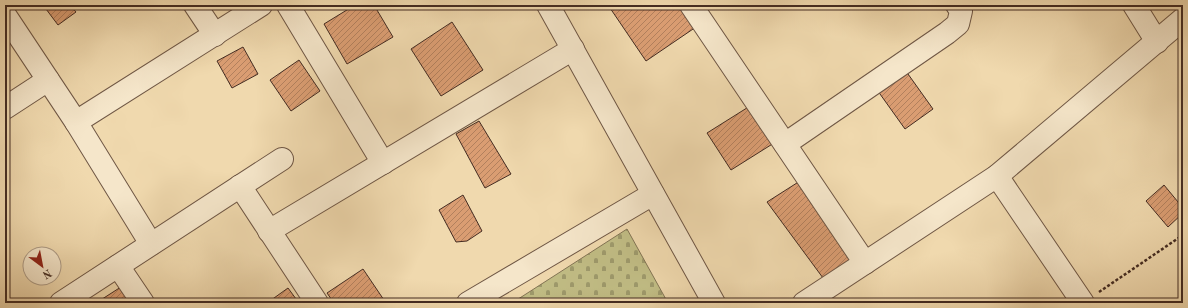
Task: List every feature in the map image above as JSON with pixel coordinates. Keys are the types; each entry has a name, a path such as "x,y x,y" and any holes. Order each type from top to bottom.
{"street":[{"path":"195,5 215,35"},
{"path":"76,122 261,5"},
{"path":"288,5 383,163"},
{"path":"548,5 714,303"},
{"path":"691,5 865,263"},
{"path":"785,144 947,33 958,24 961,11 957,5"},
{"path":"1134,5 1157,42"},
{"path":"5,15 76,122 151,244"},
{"path":"804,303 996,176 1183,19"},
{"path":"270,231 573,49"},
{"path":"5,108 48,80"},
{"path":"61,303 282,159"},
{"path":"996,176 1090,299"},
{"path":"240,186 317,303"},
{"path":"468,303 653,194"},
{"path":"118,266 143,303"}],"path":[{"path":"1090,299 1183,235"}],"green space":[{"path":"627,229 668,303 512,303"}],"building":[{"path":"43,5 70,5 76,12 58,25"},
{"path":"355,5 374,5 393,37 347,64 324,24"},
{"path":"608,5 681,5 696,27 646,61"},
{"path":"452,22 483,70 441,96 411,49"},
{"path":"243,47 258,74 232,88 217,61"},
{"path":"299,60 320,91 291,111 270,80"},
{"path":"903,67 933,109 905,129 875,87"},
{"path":"750,106 774,143 731,170 707,133"},
{"path":"479,121 511,174 485,188 456,134"},
{"path":"800,181 851,261 823,278 767,202"},
{"path":"1164,185 1183,208 1183,213 1168,227 1146,201"},
{"path":"463,195 482,231 467,241 456,242 439,210"},
{"path":"363,269 386,303 334,303 327,293"},
{"path":"124,285 136,303 96,303"},
{"path":"288,288 299,303 267,303"}]}
